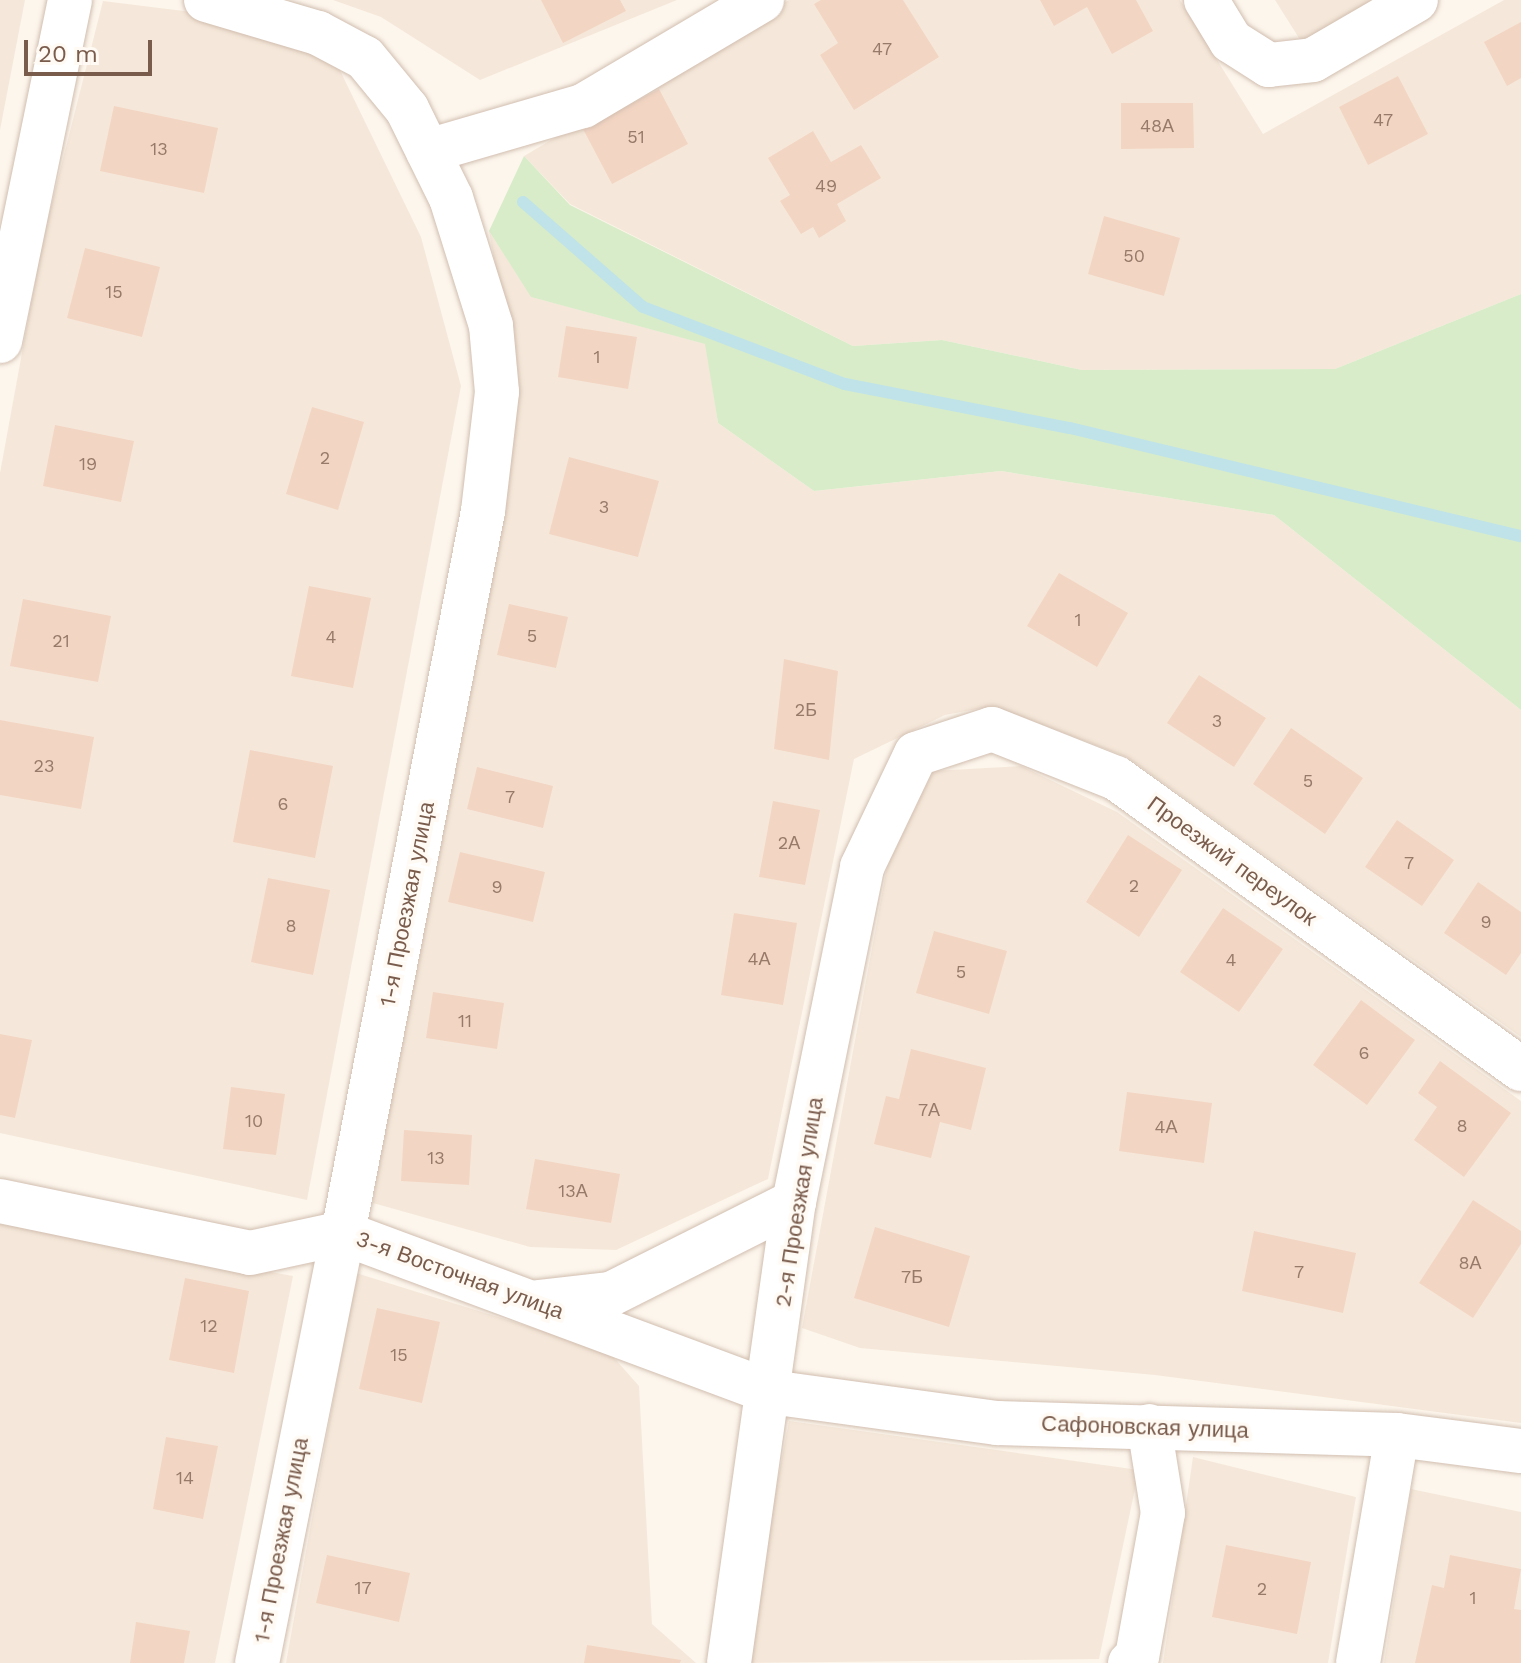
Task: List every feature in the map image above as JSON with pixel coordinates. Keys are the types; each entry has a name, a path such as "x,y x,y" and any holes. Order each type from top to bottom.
{"street":[{"path":"0,341 70,0"},
{"name":"1-я Проезжая улица","path":"206,0 318,33 365,58 407,109 428,151 476,272 497,392 483,511 257,1663"},
{"path":"428,151 583,106 762,0"},
{"path":"1206,0 1231,41 1269,65 1313,60 1416,0"},
{"name":"Проезжий переулок","path":"916,754 992,729 1116,778 1521,1069"},
{"name":"2-я Проезжая улица","path":"729,1663 770,1392 794,1202 862,867 916,754"},
{"name":"3-я Восточная улица","path":"0,1201 250,1253 343,1233 538,1302 770,1392"},
{"path":"538,1302 611,1294 794,1202"},
{"name":"Сафоновская улица","path":"770,1392 997,1423 1397,1435 1521,1451"},
{"path":"1130,1663 1137,1657 1163,1513 1149,1426"},
{"path":"1358,1663 1397,1435"}],"shaded area":[{"path":"0,0 25,0 0,130"},
{"path":"333,0 677,0 480,80 381,17"},
{"path":"789,0 1180,0 1263,134 1504,0 1521,0 1521,294 1335,369 1082,370 942,340 853,346 570,204 524,156"},
{"path":"1275,0 1382,0 1304,46"},
{"path":"103,1 224,16 332,54 421,237 461,386 307,1200 0,1133 0,473 43,238"},
{"path":"489,231 532,297 706,344 718,423 814,491 1001,471 1274,515 1521,710 1521,1037 1127,757 993,706 945,715 854,759 768,1179 616,1250 530,1247 373,1203 383,1107 473,667 519,395"},
{"path":"1021,766 1117,812 1521,1101 1521,1423 1155,1375 860,1348 802,1328 887,867 933,771"},
{"path":"0,1224 293,1276 215,1663 0,1663"},
{"path":"356,1273 608,1351 639,1386 652,1624 696,1663 286,1663"},
{"path":"789,1421 1139,1470 1099,1659 743,1663"},
{"path":"1193,1457 1356,1497 1328,1663 1163,1663"},
{"path":"1411,1489 1521,1512 1521,1663 1384,1663"}],"green space":[{"path":"524,156 570,205 853,346 942,340 1082,370 1335,369 1521,294 1521,710 1274,515 1001,471 814,491 718,423 705,344 531,297 489,231"}],"building":[{"path":"541,0 620,0 626,11 563,43"},
{"path":"821,0 903,0 939,57 854,110 820,55 838,43 814,4"},
{"path":"1040,0 1136,0 1153,31 1112,54 1087,7 1054,26"},
{"path":"1521,22 1521,78 1507,86 1484,42"},
{"path":"1398,76 1428,134 1368,165 1339,107"},
{"path":"659,89 688,144 612,184 583,129"},
{"path":"1121,103 1193,103 1194,148 1121,149"},
{"path":"114,106 218,128 204,193 100,171"},
{"path":"813,131 831,162 861,145 881,178 837,204 846,221 819,238 813,227 801,234 780,201 790,195 768,158"},
{"path":"1104,216 1180,238 1164,296 1088,274"},
{"path":"85,248 160,267 142,337 67,318"},
{"path":"566,326 637,337 628,389 558,377"},
{"path":"312,407 364,422 338,510 286,494"},
{"path":"55,425 134,441 121,502 43,486"},
{"path":"569,457 659,481 638,557 549,534"},
{"path":"1059,573 1128,613 1097,667 1027,626"},
{"path":"309,586 371,598 353,688 291,676"},
{"path":"23,599 111,616 98,682 10,666"},
{"path":"509,604 568,617 556,668 497,655"},
{"path":"784,659 838,671 829,760 774,749"},
{"path":"1199,675 1266,718 1234,767 1167,723"},
{"path":"0,720 94,737 81,809 0,795"},
{"path":"1291,728 1363,778 1325,834 1253,784"},
{"path":"250,750 333,766 315,858 233,842"},
{"path":"477,767 553,786 543,828 467,809"},
{"path":"773,801 820,810 805,885 759,877"},
{"path":"1397,820 1454,860 1422,906 1365,867"},
{"path":"1128,835 1182,870 1139,937 1086,902"},
{"path":"460,852 545,872 533,922 448,902"},
{"path":"268,878 330,890 313,975 251,962"},
{"path":"1478,882 1521,912 1521,953 1506,975 1444,933"},
{"path":"1223,908 1283,949 1239,1012 1180,972"},
{"path":"734,913 797,923 783,1005 721,995"},
{"path":"934,931 1007,951 989,1014 916,993"},
{"path":"433,992 504,1003 497,1049 426,1038"},
{"path":"1361,1000 1415,1040 1367,1105 1313,1065"},
{"path":"0,1034 32,1040 15,1118 0,1115"},
{"path":"911,1049 986,1068 971,1130 940,1122 931,1158 874,1144 886,1096 899,1099"},
{"path":"1440,1061 1511,1113 1464,1177 1414,1140 1437,1107 1418,1093"},
{"path":"231,1087 285,1094 276,1155 223,1149"},
{"path":"1127,1092 1212,1103 1204,1163 1119,1151"},
{"path":"404,1130 472,1135 469,1185 401,1181"},
{"path":"535,1159 620,1174 611,1223 526,1209"},
{"path":"1473,1200 1521,1231 1521,1244 1473,1318 1419,1283"},
{"path":"875,1227 970,1256 949,1327 854,1298"},
{"path":"1254,1231 1356,1253 1343,1313 1242,1291"},
{"path":"185,1278 249,1291 234,1373 169,1360"},
{"path":"377,1308 440,1322 422,1403 359,1389"},
{"path":"166,1437 218,1446 203,1519 153,1509"},
{"path":"1226,1545 1311,1562 1297,1634 1212,1617"},
{"path":"327,1555 410,1573 399,1622 316,1603"},
{"path":"1450,1555 1521,1569 1514,1609 1521,1610 1521,1663 1415,1663 1432,1585 1444,1588"},
{"path":"136,1622 190,1631 184,1663 130,1663"},
{"path":"587,1645 681,1660 680,1663 584,1663"}],"waterway":[{"path":"523,202 643,307 845,384 1070,428 1521,536"}]}
